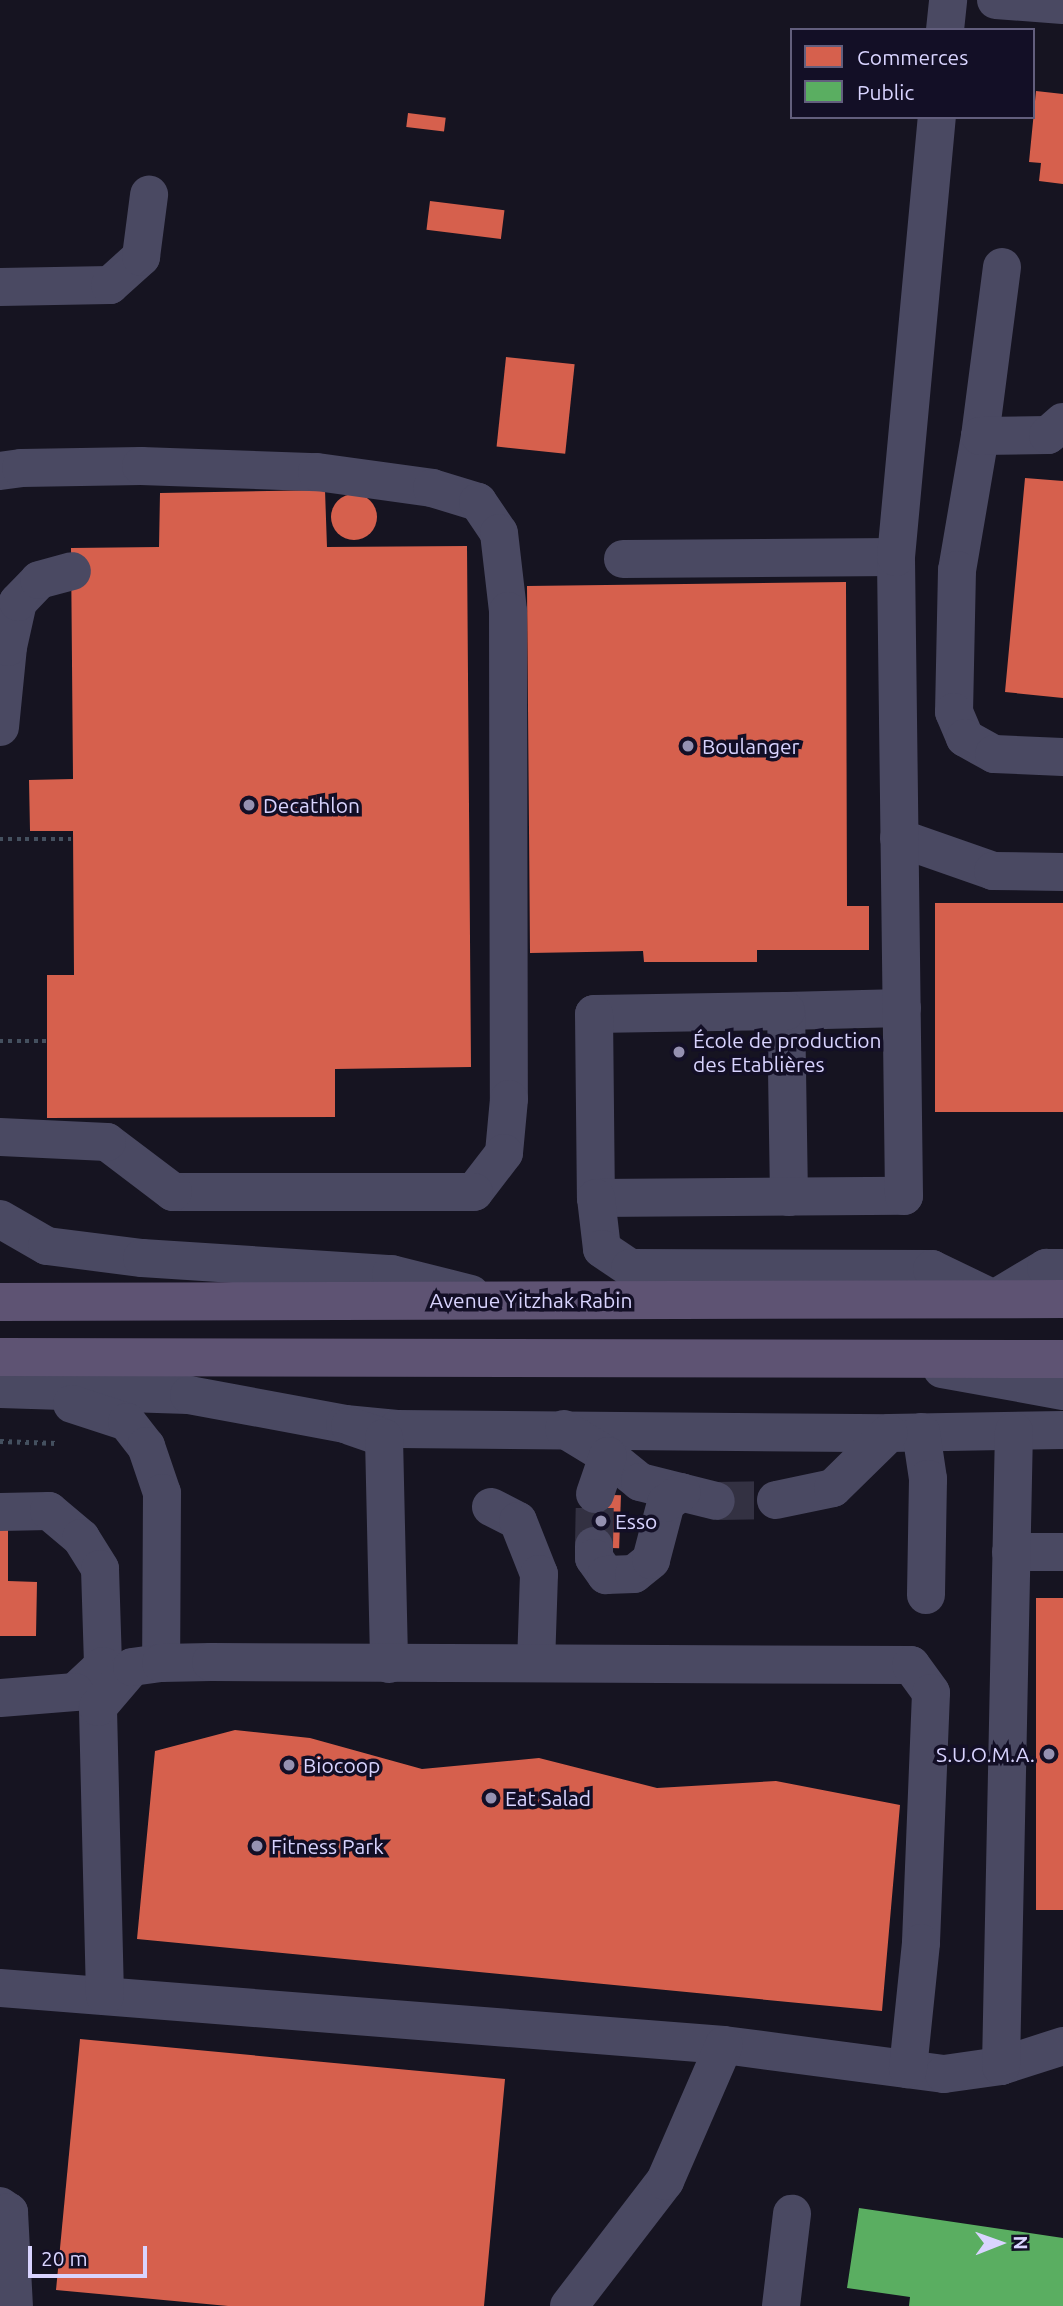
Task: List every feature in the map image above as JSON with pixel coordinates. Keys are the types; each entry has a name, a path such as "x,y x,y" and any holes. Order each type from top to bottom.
{"main road":[{"name":"Avenue Yitzhak Rabin","path":"0,1303 1063,1299"},
{"path":"0,1357 1063,1359"}],"street":[{"path":"945,28 948,0"},
{"path":"996,0 1063,5"},
{"path":"596,1198 904,1196 896,557 937,119"},
{"path":"0,287 110,285 141,257 149,195"},
{"path":"1002,267 981,436 957,570 954,712 965,738 994,754 1063,757"},
{"path":"981,436 1048,435 1063,422"},
{"path":"0,471 21,468 141,466 317,472 432,488 478,502 499,533 508,611 509,1072 504,1153 474,1192 173,1192 107,1142 0,1137"},
{"path":"624,559 896,557"},
{"path":"0,727 8,647 18,602 39,580 72,571"},
{"path":"899,838 993,871 1063,872"},
{"path":"902,1009 594,1014 596,1198 602,1250 630,1268 932,1269 994,1299 1046,1268 1063,1268"},
{"path":"786,1011 789,1197"},
{"path":"0,1219 47,1246 142,1258 391,1274 493,1300"},
{"path":"895,1360 1063,1391"},
{"path":"0,1389 190,1395 345,1424 397,1429 905,1432 1063,1430"},
{"path":"0,1398 80,1405 127,1422 146,1446 162,1493 132,1665 98,1707 105,1996"},
{"path":"345,1424 384,1438 389,1664"},
{"path":"387,1507 404,1450 426,1430 451,1429"},
{"path":"564,1429 608,1456 640,1482 699,1497 666,1503 651,1560 634,1574 606,1575 594,1558 594,1546"},
{"path":"1001,2066 1014,1431"},
{"path":"776,1500 833,1488 905,1432"},
{"path":"905,1432 928,1479 926,1595"},
{"path":"595,1494 608,1456"},
{"path":"491,1507 518,1521 539,1574 536,1662"},
{"path":"0,1512 50,1511 81,1538 100,1569 132,1665"},
{"path":"1011,1552 1063,1552"},
{"path":"0,1698 75,1692 132,1665 536,1662 911,1665 931,1693 931,1705 921,1943 908,2069"},
{"path":"0,1988 724,2045 944,2074 1001,2066 1063,2046"},
{"path":"569,2306 665,2181 724,2045"},
{"path":"0,2206 9,2212 14,2306"},
{"path":"781,2306 792,2214"}],"path":[{"path":"0,839 73,839"},
{"path":"0,1041 47,1041"}],"building: Commerces":[{"path":"1036,91 1063,94 1063,184 1039,181 1041,163 1029,162"},
{"path":"408,113 446,118 444,132 406,127"},
{"path":"430,201 504,210 501,239 426,230"},
{"path":"506,357 575,364 565,454 497,447"},
{"path":"1025,478 1063,481 1063,698 1005,692"},
{"name":"Decathlon","path":"325,490 327,547 467,546 471,1067 335,1069 335,1117 47,1118 47,975 74,975 73,831 30,831 29,780 73,779 71,548 159,547 160,493"},
{"path":"354,494 370,501 377,517 370,533 354,540 338,533 331,517 338,501"},
{"name":"Boulanger","path":"846,582 847,906 869,906 869,950 757,950 757,962 644,962 643,951 530,953 527,586"},
{"path":"935,903 1063,903 1063,1112 935,1112"},
{"name":"Esso","path":"583,1494 621,1495 619,1548 581,1547"},
{"path":"0,1530 8,1530 8,1581 37,1582 36,1636 0,1636"},
{"name":"S.U.O.M.A.","path":"1036,1598 1063,1598 1063,1910 1036,1910"},
{"path":"235,1730 310,1738 422,1769 539,1758 657,1788 776,1781 900,1805 882,2011 137,1939 155,1751"},
{"path":"80,2039 505,2079 484,2306 228,2306 56,2290"}],"building: Public":[{"path":"859,2208 1063,2238 1063,2306 909,2306 910,2297 847,2288"}],"tunnel":[{"path":"594,1546 595,1494"},
{"path":"716,1501 776,1500"}],"place":[{"name":"Boulanger","path":"688,746"},
{"name":"Decathlon","path":"249,805"},
{"name":"École de production des Etablières","path":"679,1052"},
{"name":"Esso","path":"601,1521"},
{"name":"S.U.O.M.A.","path":"1049,1754"},
{"name":"Biocoop","path":"289,1765"},
{"name":"Eat Salad","path":"491,1798"},
{"name":"Fitness Park","path":"257,1846"}]}
